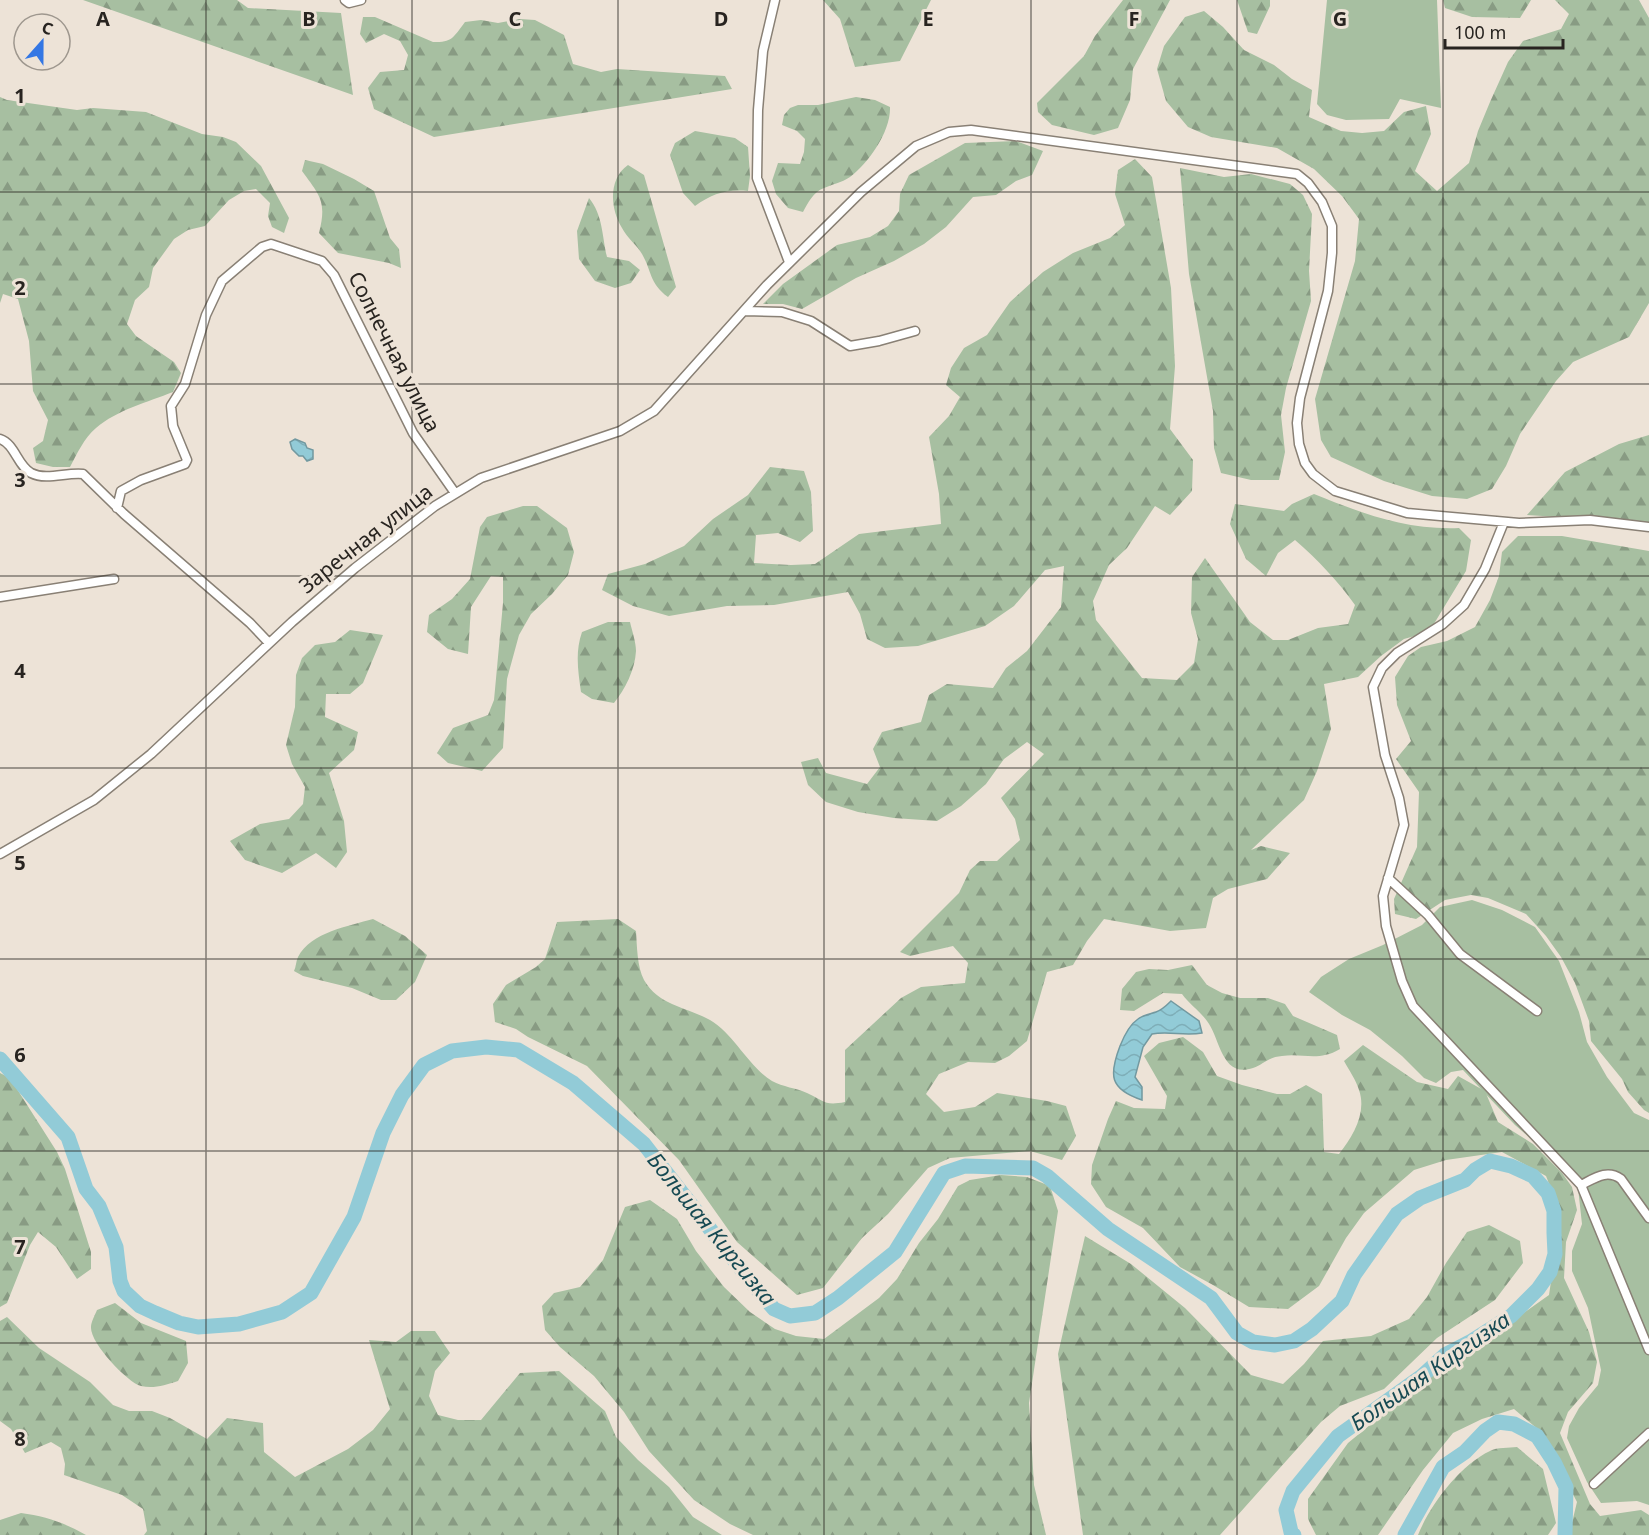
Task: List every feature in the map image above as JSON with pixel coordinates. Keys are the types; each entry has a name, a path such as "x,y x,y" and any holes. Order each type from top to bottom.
{"street":[{"path":"347,2 361,0"},
{"path":"775,0 763,51 756,178 789,262"},
{"name":"Заречная улица","path":"0,854 94,800 151,754 269,643 355,568 404,529 455,493 481,478 620,431 654,411 767,285 861,192 916,146 948,132 971,130 1297,174 1308,183 1322,201 1332,226 1328,291 1300,398 1297,423 1299,444 1305,463 1313,474 1335,491 1407,513 1519,523 1590,520 1649,526"},
{"name":"Солнечная улица","path":"117,508 121,491 141,480 185,464 187,460 173,426 171,406 185,384 206,315 222,282 262,247 271,244 322,261 334,275 413,433 455,493"},
{"path":"745,311 782,312 810,321 850,346 915,331"},
{"path":"0,439 11,447 22,466 33,474 45,476 83,474 117,508 210,587 269,643"},
{"path":"1504,522 1485,569 1464,605 1443,624 1397,653 1382,668 1373,687 1385,755 1399,798 1404,825 1383,896 1386,926 1402,981 1413,1006 1581,1185 1649,1350"},
{"path":"0,597 114,579"},
{"path":"1388,878 1428,915 1460,954 1536,1011"},
{"path":"1581,1185 1604,1174 1615,1175 1622,1179 1649,1218"},
{"path":"1594,1484 1649,1433"}],"green space":[{"path":"83,0 237,0 248,8 341,13 353,95"},
{"path":"823,0 931,0 900,61 855,67 840,19"},
{"path":"1123,0 1170,0 1133,69 1130,100 1118,128 1094,135 1052,125 1038,112 1037,103 1084,56 1095,36"},
{"path":"1237,0 1270,0 1270,6 1257,34 1248,32"},
{"path":"1327,0 1437,0 1441,108 1400,99 1389,119 1346,120 1327,115 1317,104"},
{"path":"1443,0 1531,0 1520,18 1472,17 1445,8"},
{"path":"1555,0 1639,0 1649,18 1649,303 1629,337 1573,362 1556,381 1520,434 1506,466 1492,489 1467,499 1432,496 1384,481 1331,457 1321,440 1315,399 1355,261 1359,219 1342,196 1314,169 1277,148 1211,137 1188,127 1166,101 1157,69 1164,46 1185,17 1204,11 1223,27 1244,50 1274,65 1292,79 1312,90 1309,117 1341,131 1362,133 1384,131 1404,112 1426,106 1431,134 1415,171 1437,191 1469,163 1478,131 1490,102 1508,62 1523,41 1561,29 1569,14"},
{"path":"363,17 375,17 433,42 449,40 465,22 481,20 498,23 520,19 535,20 564,35 573,64 601,72 617,69 725,76 732,89 434,137 374,109 368,88 380,72 404,70 408,55 400,41 384,34 366,43 360,34"},
{"path":"0,97 77,110 93,108 146,112 202,134 223,137 236,142 261,166 289,218 284,233 272,227 268,216 270,203 256,189 244,191 229,200 205,226 188,230 174,239 153,268 149,287 135,300 127,324 136,336 174,362 181,373 173,392 133,407 104,422 88,436 70,467 53,467 36,463 33,448 43,441 48,420 33,391 29,341 18,299 3,294 0,303"},
{"path":"856,97 875,100 890,107 887,126 878,146 850,177 817,192 803,212 788,208 776,194 772,181 778,163 800,164 805,139 797,131 782,125 784,115 790,108 798,105 818,105"},
{"path":"695,131 735,138 748,147 750,176 748,191 720,193 695,206 683,193 670,155 675,143"},
{"path":"1016,141 1043,151 1032,175 1016,181 996,195 973,197 946,227 924,244 856,278 802,309 783,304 763,304 783,284 837,245 870,237 888,226 899,211 900,194 909,175 965,143"},
{"path":"1135,159 1152,177 1171,288 1175,366 1170,429 1193,460 1192,491 1170,515 1155,506 1127,548 1109,565 1093,601 1096,620 1142,678 1177,680 1194,663 1198,639 1191,613 1192,577 1205,558 1250,622 1273,640 1288,640 1318,628 1348,624 1355,605 1327,571 1295,540 1278,553 1266,576 1246,559 1230,524 1235,504 1284,511 1292,504 1314,494 1385,519 1421,526 1459,528 1471,540 1466,571 1429,632 1404,639 1358,677 1324,684 1331,729 1317,771 1304,800 1251,850 1261,846 1290,853 1267,879 1228,889 1213,898 1206,928 1170,931 1104,919 1087,941 1073,965 1047,972 1027,1041 1009,1056 995,1063 968,1062 939,1074 926,1094 944,1112 975,1107 997,1093 1066,1106 1076,1136 1062,1160 1030,1151 950,1158 928,1168 888,1214 862,1238 823,1288 797,1295 737,1242 679,1160 587,1066 516,1029 495,1022 493,1004 506,985 545,959 557,922 618,919 636,931 640,969 644,980 657,995 719,1026 763,1075 772,1081 803,1091 825,1102 845,1102 845,1050 901,998 921,987 965,983 968,963 953,946 910,956 900,952 959,893 970,870 980,861 997,861 1020,840 1015,819 1001,798 1044,754 1027,742 1004,759 986,784 961,806 937,821 894,818 858,812 826,802 808,785 801,762 818,758 826,773 867,784 880,767 873,749 882,732 921,722 929,695 947,684 993,688 1006,668 1027,651 1061,607 1064,566 1045,570 1014,606 985,626 918,646 885,648 867,639 860,614 848,592 774,605 727,606 669,616 633,606 602,590 608,574 645,564 684,546 713,519 748,495 770,467 804,471 811,492 813,531 800,542 778,533 756,535 754,563 815,564 859,534 941,524 939,494 929,437 949,416 960,397 946,385 951,368 964,348 987,335 1010,302 1043,272 1073,253 1110,238 1125,225 1115,194 1118,170"},
{"path":"305,160 323,164 374,191 390,238 399,249 401,268 389,263 338,253 319,233 322,206 317,193 302,171"},
{"path":"628,165 644,175 676,287 668,297 657,287 642,254 624,232 615,212 614,186 617,178"},
{"path":"1180,168 1224,177 1251,174 1290,184 1303,195 1312,214 1309,271 1311,301 1286,388 1281,415 1285,452 1279,480 1251,480 1221,473 1214,448 1213,411 1189,274"},
{"path":"589,198 600,219 607,257 629,261 640,270 631,283 615,288 595,281 579,259 577,231"},
{"path":"1649,435 1649,523 1527,515 1565,472 1619,444"},
{"path":"523,506 537,506 567,528 574,552 568,575 531,614 519,635 507,679 503,748 482,771 448,763 437,753 453,728 488,715 494,700 503,603 503,577 491,576 471,607 468,654 448,649 427,632 429,615 452,599 470,579 480,527 487,517"},
{"path":"1518,536 1562,536 1649,551 1649,1113 1628,1092 1622,1079 1591,1041 1589,1021 1575,983 1561,957 1526,914 1488,898 1471,895 1445,900 1416,919 1395,914 1394,899 1417,847 1419,792 1396,759 1411,741 1397,705 1395,677 1408,656 1421,647 1447,641 1475,627 1490,600 1499,576 1502,552"},
{"path":"608,622 630,622 636,648 632,672 614,703 592,699 581,692 578,669 578,647 582,632"},
{"path":"350,630 383,635 363,683 350,694 326,694 325,717 358,732 354,750 329,773 344,821 347,852 336,868 316,853 282,873 245,860 230,841 260,824 289,819 303,804 305,787 292,764 286,745 295,707 296,675 302,658 315,645 335,642"},
{"path":"1472,900 1502,910 1535,927 1559,961 1579,1012 1587,1042 1607,1077 1634,1113 1649,1120 1649,1505 1637,1501 1601,1503 1587,1482 1567,1438 1569,1426 1579,1408 1598,1385 1601,1370 1588,1308 1572,1271 1572,1251 1582,1224 1577,1179 1515,1125 1463,1070 1451,1072 1436,1083 1424,1078 1402,1056 1370,1030 1342,1015 1309,992 1321,977 1349,959 1422,925 1440,907"},
{"path":"373,919 405,936 427,955 415,982 396,1000 381,1000 352,988 303,976 294,971 298,957 304,948 321,936"},
{"path":"1192,965 1207,985 1222,993 1240,998 1268,998 1285,1004 1293,1016 1337,1035 1340,1049 1318,1056 1277,1057 1253,1068 1242,1070 1234,1068 1228,1062 1207,1021 1182,994 1163,993 1134,1011 1120,1010 1122,989 1136,972 1149,969 1168,970"},
{"path":"1183,1037 1203,1052 1217,1076 1277,1094 1290,1094 1306,1085 1322,1094 1324,1152 1339,1154 1349,1140 1360,1116 1359,1090 1344,1061 1363,1045 1417,1082 1448,1089 1458,1076 1485,1091 1498,1122 1533,1144 1562,1173 1572,1187 1577,1210 1566,1242 1564,1278 1589,1332 1597,1362 1593,1383 1568,1412 1560,1433 1590,1504 1600,1516 1641,1510 1649,1515 1649,1535 1569,1535 1577,1502 1540,1431 1514,1409 1482,1419 1453,1433 1423,1470 1378,1535 1316,1535 1308,1519 1308,1499 1348,1443 1433,1373 1463,1356 1549,1295 1561,1214 1546,1176 1502,1152 1446,1160 1414,1170 1364,1213 1346,1238 1319,1286 1288,1309 1249,1307 1180,1267 1143,1228 1106,1207 1091,1184 1092,1165 1116,1101 1134,1108 1165,1109 1167,1096 1144,1056 1159,1043"},
{"path":"0,1073 10,1078 57,1152 65,1169 91,1252 91,1269 77,1279 56,1247 38,1232 30,1245 7,1303 0,1307"},
{"path":"1001,1175 1027,1177 1050,1186 1058,1211 1029,1403 1034,1485 1046,1535 753,1535 730,1524 694,1500 649,1451 624,1412 594,1376 560,1347 545,1330 542,1306 554,1293 580,1287 603,1260 625,1207 650,1200 677,1219 696,1251 724,1287 750,1312 775,1329 796,1336 824,1339 879,1298 897,1279 958,1186 970,1180"},
{"path":"1489,1225 1520,1241 1523,1263 1495,1300 1437,1338 1384,1389 1340,1406 1321,1422 1220,1535 1083,1535 1058,1354 1085,1236 1131,1264 1185,1308 1251,1375 1283,1384 1323,1341 1371,1336 1409,1319 1427,1297 1467,1232"},
{"path":"115,1303 141,1323 186,1341 188,1363 178,1381 155,1387 141,1386 110,1361 96,1342 91,1327 97,1310"},
{"path":"7,1317 39,1348 90,1382 113,1405 129,1411 152,1411 170,1418 207,1439 227,1418 263,1423 264,1452 295,1477 348,1449 373,1430 390,1409 369,1340 396,1342 411,1331 435,1331 450,1353 435,1371 429,1396 438,1415 458,1420 481,1420 520,1373 559,1371 605,1411 616,1437 669,1487 693,1517 722,1535 144,1535 147,1531 143,1509 122,1495 64,1475 65,1464 61,1448 51,1442 25,1453 11,1429 0,1421 0,1321"},
{"path":"1517,1447 1543,1469 1556,1523 1548,1535 1418,1535 1438,1499 1468,1466 1493,1450"},
{"path":"21,1513 55,1521 86,1535 0,1535 0,1520"}],"water":[{"path":"295,439 305,443 307,448 313,450 313,459 307,461 292,449 290,442"},
{"path":"1171,1001 1199,1021 1202,1033 1152,1034 1143,1047 1135,1077 1142,1087 1142,1100 1131,1096 1118,1086 1113,1073 1116,1056 1123,1038 1135,1021 1160,1010"}],"waterway":[{"name":"Большая Киргизка","path":"0,1059 68,1137 86,1189 99,1206 116,1247 120,1281 124,1291 140,1306 179,1323 198,1327 239,1324 282,1312 311,1293 354,1217 383,1133 402,1095 424,1065 452,1051 486,1047 518,1050 573,1083 644,1144 774,1309 790,1316 815,1313 838,1298 895,1252 944,1173 965,1166 1033,1168 1047,1176 1108,1229 1211,1298 1237,1333 1253,1342 1275,1345 1294,1341 1312,1329 1342,1301 1354,1275 1397,1214 1420,1198 1465,1180 1475,1170 1490,1161 1511,1166 1533,1176 1548,1193 1554,1211 1555,1254 1550,1272 1538,1289 1511,1316 1445,1355 1422,1376 1338,1436 1293,1491 1286,1510 1291,1532 1294,1535"},
{"name":"Большая Киргизка","path":"1405,1535 1443,1467 1465,1452 1485,1431 1498,1422 1514,1424 1537,1436 1554,1462 1566,1487 1565,1535"}]}
